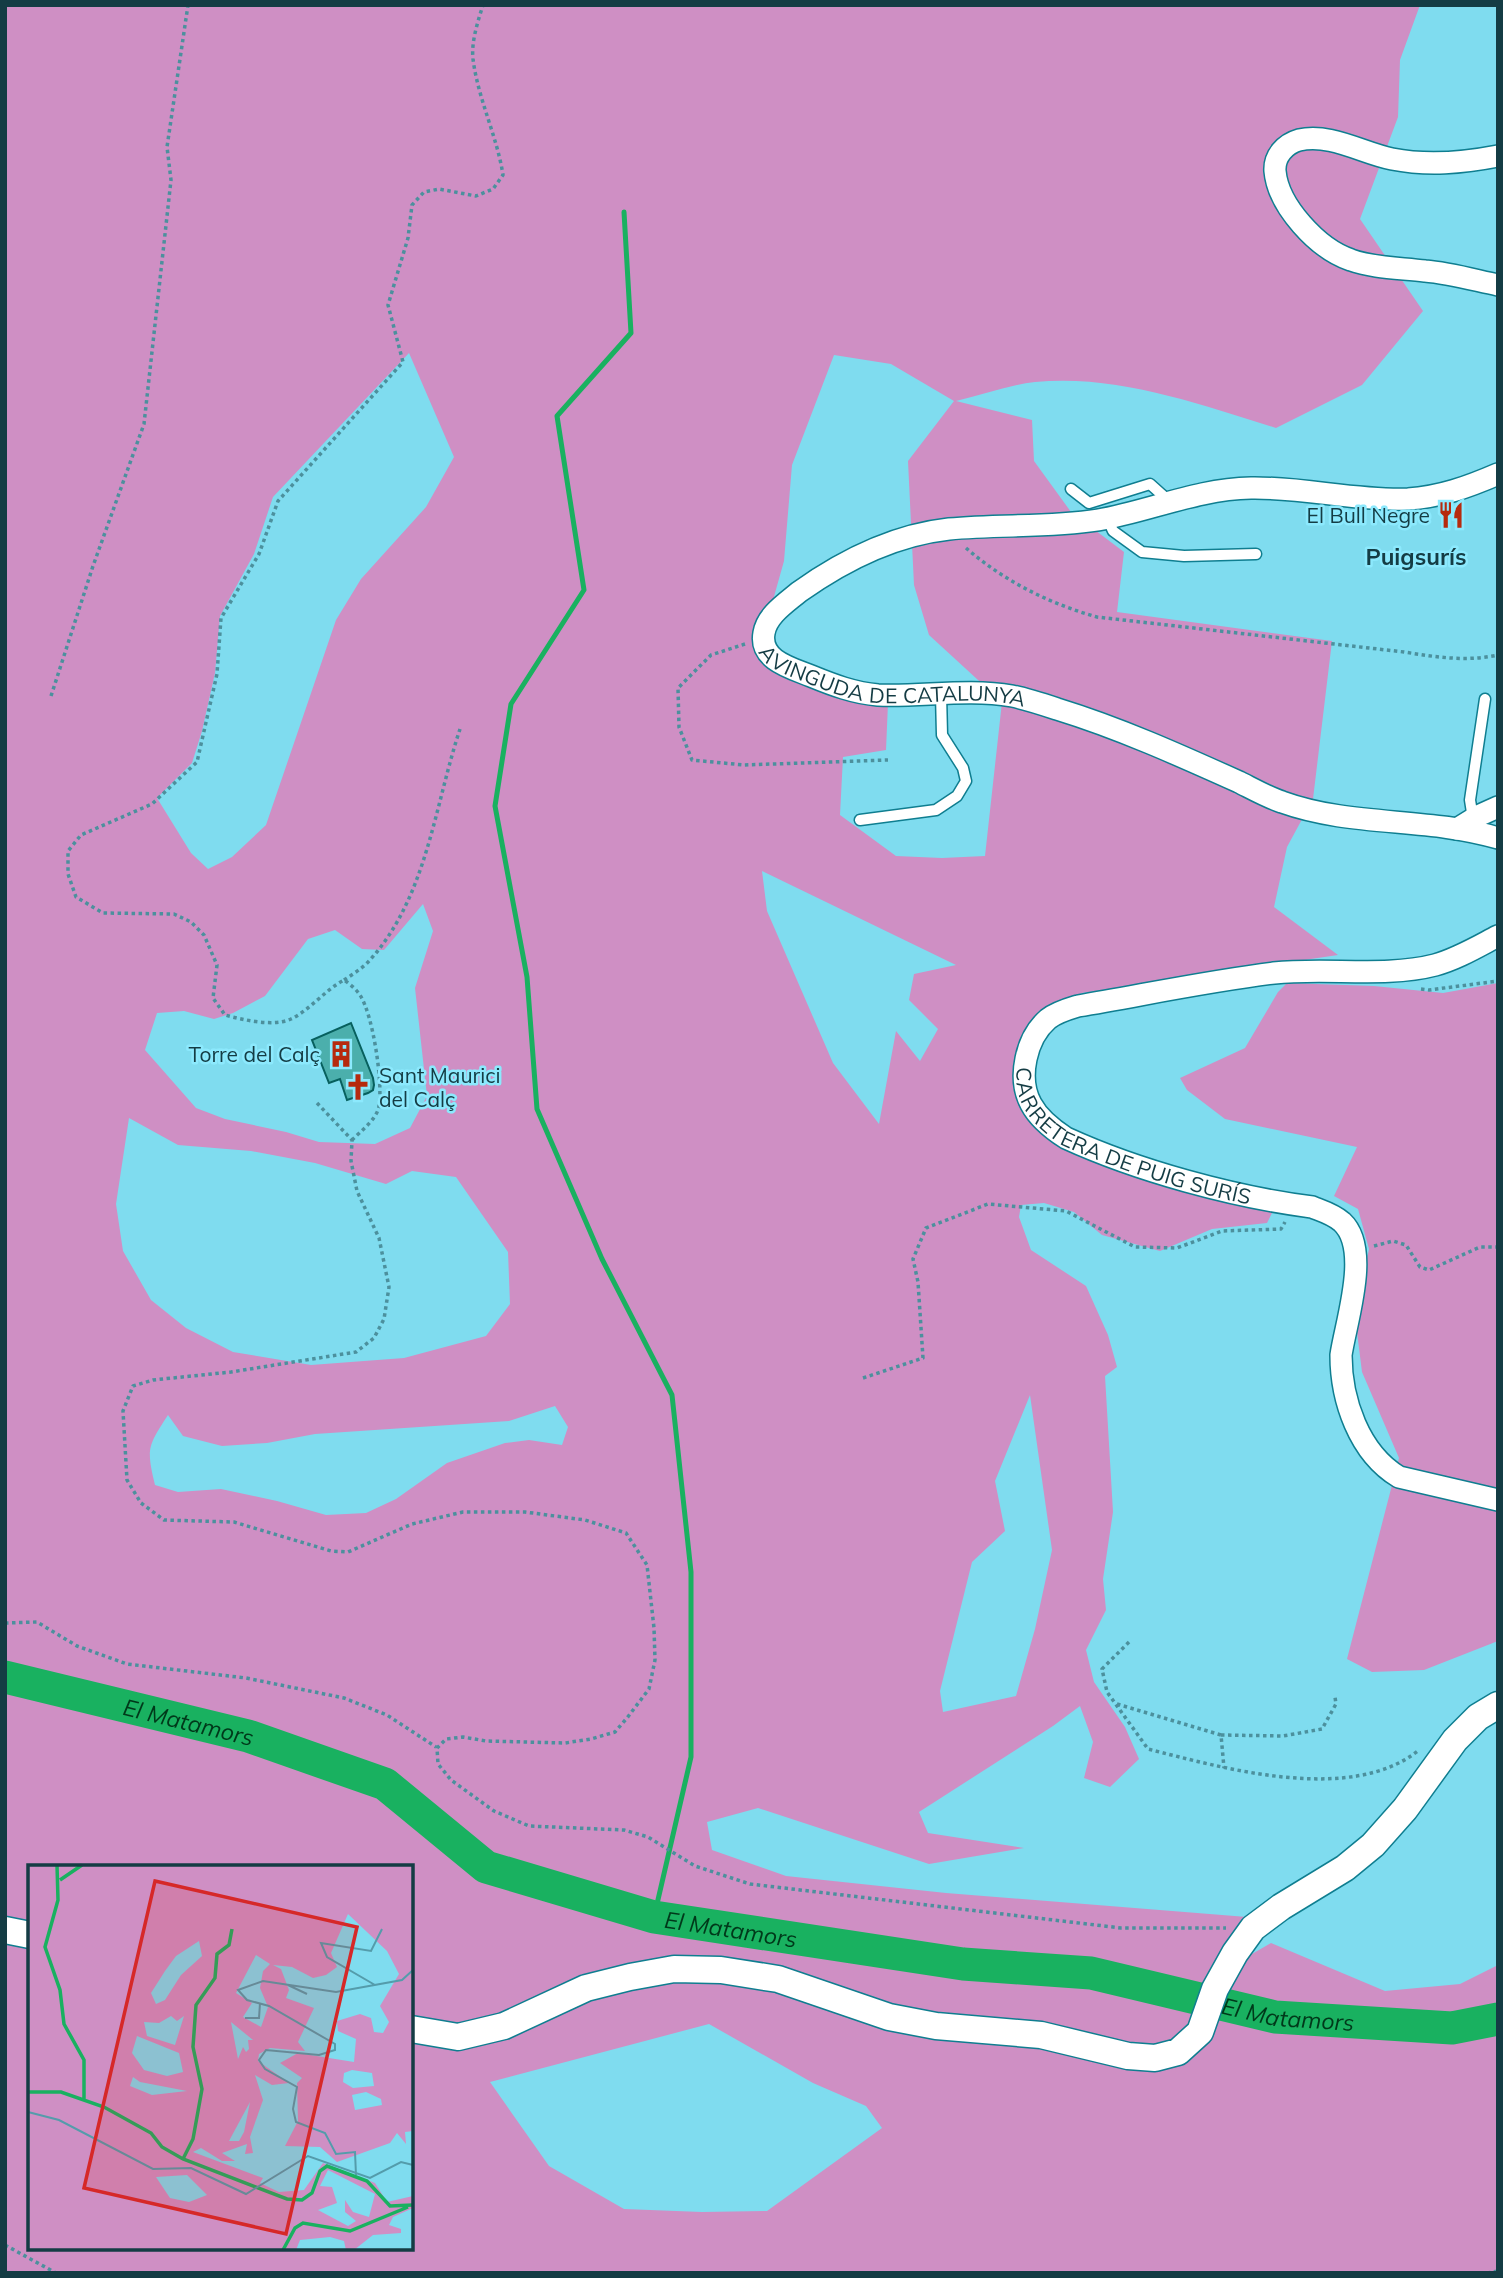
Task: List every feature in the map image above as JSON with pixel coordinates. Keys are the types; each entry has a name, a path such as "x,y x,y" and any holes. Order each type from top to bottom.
{"street":[{"path":"1498,156 1441,164 1416,162 1367,153 1322,139 1308,139 1295,141 1285,147 1276,158 1275,167 1283,199 1313,236 1341,257 1354,262 1427,271 1498,285"},
{"name":"AVINGUDA DE CATALUNYA","path":"1498,474 1461,490 1410,499 1252,488 1218,491 1169,501 1107,518 1057,525 947,529 902,539 864,553 812,583 777,610 769,620 763,638 765,647 775,660 847,690 879,695 1011,696 1123,731 1282,802 1306,809 1352,818 1465,824 1498,838"},
{"path":"1465,824 1498,807"},
{"name":"CARRETERA DE PUIG SURÍS","path":"1498,936 1459,957 1432,966 1395,971 1312,970 1236,979 1078,1006 1063,1011 1042,1025 1026,1060 1025,1084 1037,1114 1054,1130 1083,1145 1150,1169 1223,1190 1325,1212 1341,1221 1352,1236 1355,1275 1341,1369 1351,1412 1368,1448 1388,1470 1399,1476 1498,1500"},
{"path":"413,2029 458,2037 504,2026 586,1988 674,1969 721,1970 778,1979 889,2017 936,2026 1041,2035 1128,2056 1155,2058 1178,2052 1200,2032 1215,1989 1253,1928 1281,1907 1345,1868 1373,1845 1405,1810 1455,1740 1478,1717 1498,1705"},
{"path":"5,1930 28,1935"}],"lane":[{"path":"1071,489 1089,503 1150,484 1169,501"},
{"path":"1107,518 1113,531 1142,552 1184,556 1255,554"},
{"path":"860,820 936,810 957,796 966,781 963,768 942,735 941,694"},
{"path":"1465,824 1485,699"}],"path":[{"path":"51,696 93,566 144,424 171,180 167,147 188,5"},
{"path":"460,729 426,856 404,913 369,962 289,1020 252,1022 225,1016 214,998 217,965 204,935 191,922 174,914 103,913 76,897 68,874 68,851 81,835 152,804 197,762 217,674 221,618 258,554 278,501 403,362 388,305 408,238 412,205 424,192 439,189 476,196 492,189 503,176 499,149 487,119 473,57 483,5"},
{"path":"947,529 979,559 1002,575 1044,598 1097,617 1451,659 1498,655"},
{"path":"763,638 710,655 678,688 679,727 692,760 744,765 888,760"},
{"path":"344,980 361,996 373,1033 379,1065 379,1109 352,1140 351,1161 357,1191 379,1238 389,1287 384,1320 374,1338 356,1352 232,1373 153,1380 133,1386 123,1411 127,1480 141,1503 164,1520 234,1522 331,1551 348,1552 412,1524 463,1512 525,1512 585,1520 626,1533 647,1565 655,1660 649,1689 615,1732 565,1743 486,1741 463,1737 446,1739 437,1748 438,1764 451,1780 494,1811 529,1826 624,1830 648,1837 695,1866 750,1884 1122,1928 1253,1928"},
{"path":"317,1103 352,1140"},
{"path":"863,1378 923,1358 918,1282 913,1259 926,1228 988,1204 1066,1211 1135,1247 1177,1248 1222,1231 1281,1229 1295,1205"},
{"path":"1354,1250 1393,1241 1406,1245 1420,1267 1429,1270 1480,1248 1498,1247"},
{"path":"5,1623 37,1622 77,1646 127,1664 246,1678 344,1698 387,1715 437,1748"},
{"path":"1129,1642 1102,1670 1107,1692 1148,1749 1224,1768 1295,1779 1353,1776 1390,1767 1417,1752 1425,1744"},
{"path":"1116,1704 1221,1735 1283,1736 1322,1729 1336,1704 1335,1697"},
{"path":"1221,1735 1224,1768"},
{"path":"5,2245 56,2273"},
{"path":"1487,2273 1498,2272"}],"shaded area":[{"path":"5,5 1420,5 1400,60 1398,117 1360,219 1423,311 1362,385 1276,428 1157,393 1096,382 1035,382 956,401 1032,420 1034,461 1071,512 1124,552 1117,612 1332,641 1313,799 1287,847 1274,907 1338,955 1082,993 1039,1011 1020,1052 1023,1101 1060,1143 1273,1211 1267,1223 1212,1229 1160,1251 1102,1235 1074,1212 1044,1203 1021,1205 1019,1217 1031,1250 1086,1286 1108,1335 1117,1367 1105,1376 1113,1512 1103,1579 1106,1610 1086,1650 1094,1682 1125,1727 1139,1759 1110,1787 1084,1778 1093,1742 1080,1706 919,1812 928,1833 1024,1848 929,1864 758,1808 707,1822 712,1850 786,1876 946,1893 1247,1917 1233,1965 1271,1943 1385,1991 1460,1984 1498,1965 1498,2273 5,2273","holes":["409,353 454,457 426,507 361,579 336,620 266,825 232,857 208,869 191,853 157,798 192,763 215,673 220,616 254,554 273,497","834,355 891,364 954,401 908,461 914,585 929,635 1002,702 985,856 896,856 840,815 843,757 886,750 888,703 812,688 757,657 784,561 792,465","762,871 956,965 914,974 909,1000 938,1029 920,1061 896,1031 879,1124 833,1063 767,911","423,904 433,931 415,988 427,1096 410,1128 375,1144 319,1142 225,1119 196,1108 145,1050 157,1013 184,1011 214,1019 233,1013 265,996 308,939 335,930 362,949 384,950","129,1118 178,1145 251,1151 315,1163 386,1184 412,1171 456,1177 508,1252 510,1304 486,1336 404,1358 311,1365 233,1352 186,1328 151,1300 123,1251 116,1204","1030,1395 1052,1550 1035,1629 1016,1696 943,1712 940,1691 972,1562 1005,1531 995,1481","555,1406 568,1427 562,1445 529,1440 505,1443 447,1463 396,1499 366,1513 326,1515 221,1489 178,1492 155,1485 150,1463 153,1441 168,1415 183,1436 222,1446 267,1443 315,1434 509,1421","709,2024 813,2083 866,2106 882,2128 767,2211 624,2209 549,2166 490,2082"]},
{"path":"1287,983 1374,986 1443,993 1498,983 1498,1641 1424,1670 1372,1672 1347,1659 1399,1458 1362,1372 1355,1316 1369,1249 1358,1209 1334,1196 1357,1147 1225,1119 1187,1090 1180,1078 1245,1048 1278,992"}],"building":[{"name":"Torre del Calç","path":"351,1023 374,1085 373,1090 368,1093 347,1100 340,1079 329,1083 312,1040"}],"waterway":[{"path":"624,212 631,333 557,416 584,590 511,704 495,806 527,977 537,1109 602,1259 672,1395 691,1572 691,1757 654,1917"},
{"name":"El Matamors","path":"5,1677 248,1736 385,1784 486,1867 654,1917 963,1964 1091,1973 1275,2017 1452,2028 1498,2019"}],"place":[{"name":"El Bull Negre","path":"1451,515"},
{"name":"Torre del Calç","path":"341,1054"},
{"name":"Sant Maurici del Calç","path":"358,1087"}],"district":[{"name":"Puigsurís","path":"1416,556"}]}
